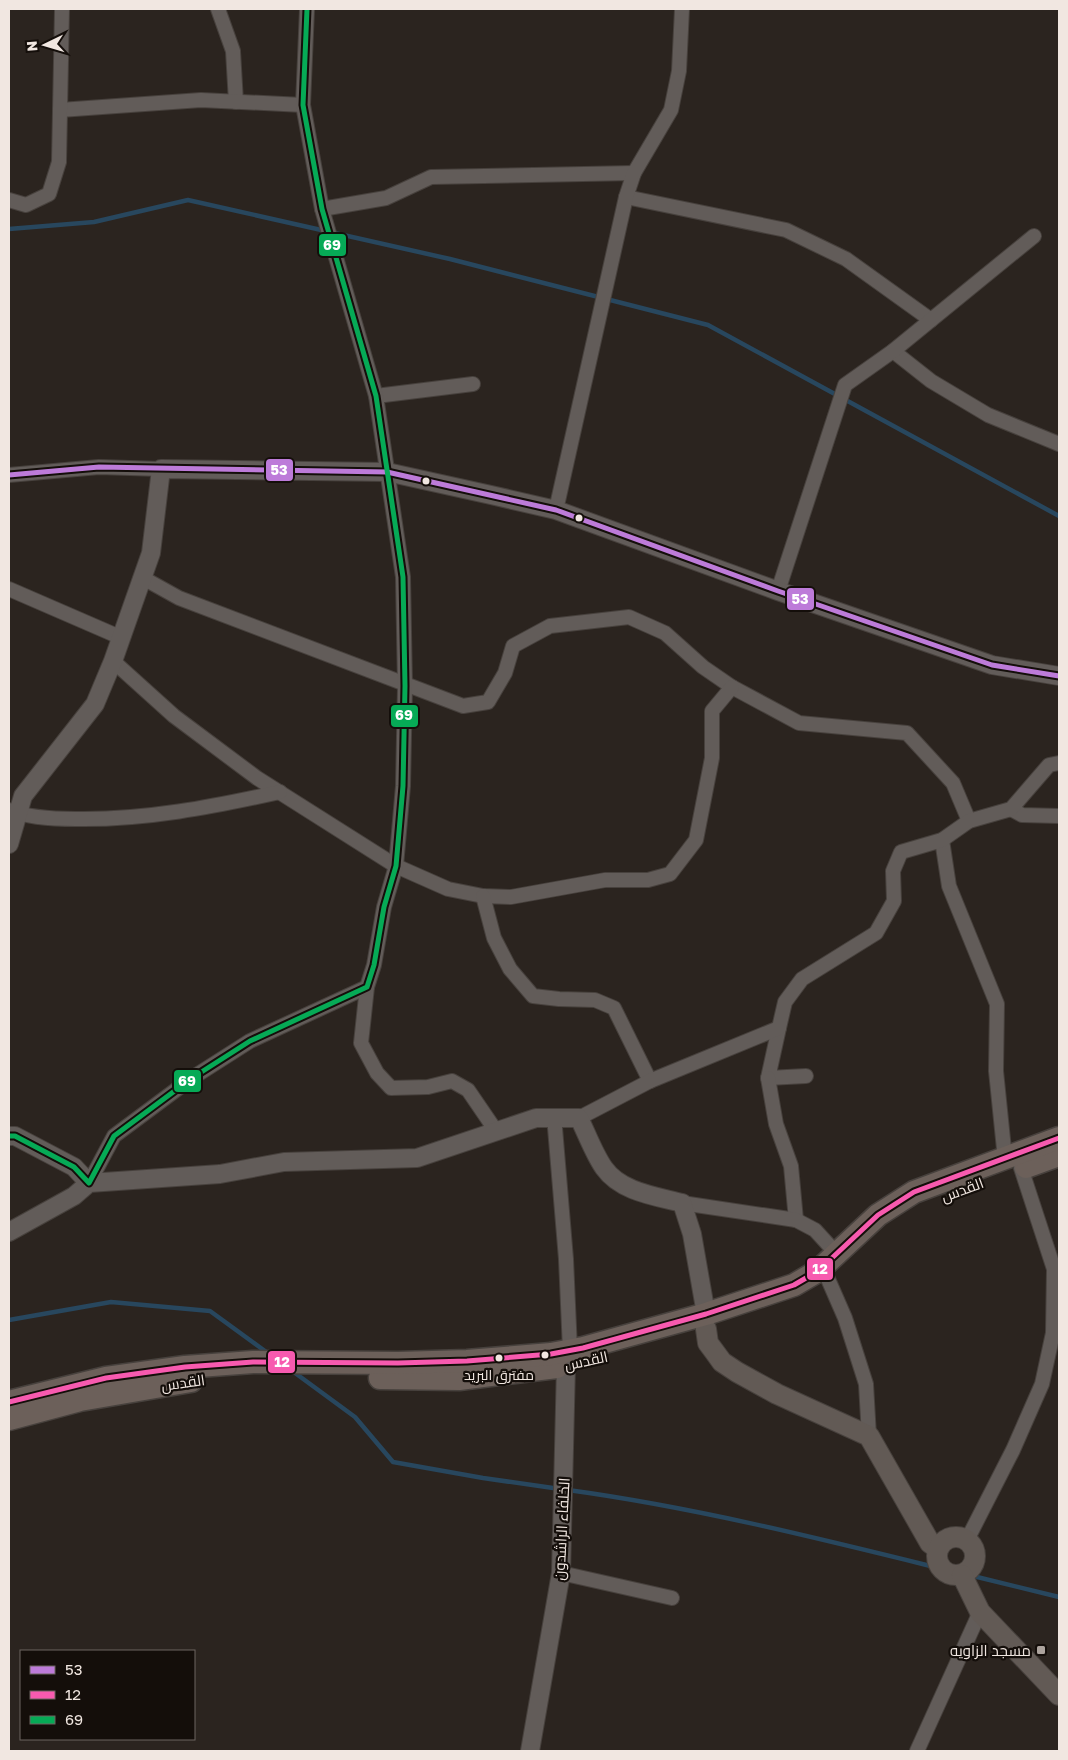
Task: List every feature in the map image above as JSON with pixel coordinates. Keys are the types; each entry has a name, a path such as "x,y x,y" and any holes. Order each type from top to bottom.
{"main road":[{"name":"القدس","path":"9,1419 80,1400 213,1378 272,1375 459,1379 519,1373 567,1355 798,1298 828,1279 883,1230 922,1205 1013,1164 1059,1138"},
{"name":"القدس","path":"706,1321 794,1285 818,1271 878,1214 914,1192 1013,1164 1059,1155"},
{"path":"706,1321 708,1343 722,1362 777,1394 869,1436 930,1543 938,1549"},
{"name":"القدس","path":"9,1402 106,1378 185,1367 253,1362 459,1362 567,1355"},
{"path":"955,1536 967,1540 975,1550 975,1562 962,1575 949,1574 943,1570 937,1559 938,1549 949,1538 955,1536"},
{"path":"962,1575 980,1612 1059,1694"}],"street":[{"path":"9,200 26,205 49,194 59,162 62,9"},
{"path":"218,9 233,51 236,102"},
{"path":"307,9 303,105 322,209 376,396 386,472 404,577 405,686 403,786 396,866 384,907 374,965 367,987 361,1044 377,1073 392,1088 428,1087 452,1081 468,1090 496,1130"},
{"path":"556,510 626,197 634,173 671,110 680,71 682,9"},
{"path":"60,110 201,100 303,105"},
{"path":"322,209 386,198 431,177 634,173"},
{"path":"626,197 786,230 846,259 931,320"},
{"path":"778,591 845,385 893,351 1034,236"},
{"path":"893,351 931,381 988,415 1059,444"},
{"path":"376,396 473,384"},
{"path":"9,475 99,467 386,472 556,510 778,591 992,665 1059,676"},
{"path":"9,844 14,812 23,796 95,704 113,661 151,553 161,469"},
{"path":"143,578 179,598 405,686 463,706 488,702 505,673 513,646 550,626 630,617 665,633 703,667 732,687 799,723 907,733 953,783 969,821"},
{"path":"9,590 122,638"},
{"path":"113,661 174,716 280,792 396,866 448,889 483,896 511,897 605,880 648,880 670,874 696,840 712,758 712,711 732,687"},
{"path":"796,1220 791,1166 776,1124 768,1078 785,1002 802,979 876,933 894,901 893,871 901,852 942,840 969,821 1010,808 1049,765 1059,763"},
{"path":"14,812 59,819 117,820 199,810 280,792"},
{"path":"1010,808 1022,815 1059,816"},
{"path":"942,840 949,886 997,1004 996,1072 1013,1164 1054,1269 1053,1333 1042,1384 1013,1450 967,1540"},
{"path":"483,896 494,938 510,969 534,996 595,1000 614,1008 650,1081"},
{"path":"9,1232 74,1196 89,1183 114,1136 192,1078 250,1041 367,987"},
{"path":"89,1183 220,1174 284,1162 417,1158 536,1118 554,1116 579,1118 650,1081 779,1028"},
{"path":"768,1078 806,1076"},
{"path":"554,1116 566,1259 567,1355"},
{"path":"579,1118 604,1168 620,1182 640,1192 682,1202 796,1220 815,1230 836,1253"},
{"path":"9,1136 15,1136 74,1167 89,1183"},
{"path":"682,1202 692,1234 706,1321"},
{"path":"828,1279 845,1318 866,1384 869,1436"},
{"name":"الخلفاء الراشدون","path":"530,1751 561,1573 567,1355"},
{"path":"561,1573 672,1598"},
{"path":"917,1751 980,1612"}],"waterway":[{"path":"9,229 94,222 188,200 450,259 708,325 1059,516"},
{"path":"9,1320 111,1302 210,1311 269,1354"},
{"path":"291,1370 355,1417 393,1462 560,1489"},
{"path":"568,1490 617,1497 715,1516 813,1537 959,1573"},
{"path":"969,1575 1059,1597"}],"transit line":[{"name":"69","path":"9,1136 15,1136 74,1167 89,1183 114,1136 192,1078 250,1041 367,987 374,965 384,907 396,866 403,786 405,686 403,577 376,396 322,209 303,105 307,9"},
{"name":"53","path":"9,475 99,467 387,472 556,510 778,591 992,665 1059,676"},
{"name":"12","path":"9,1402 106,1378 185,1367 253,1362 398,1363 467,1361 551,1354 583,1348 706,1314 794,1285 818,1271 878,1215 914,1192 1059,1138"}],"place":[{"name":"مفترق البريد","path":"499,1358"},
{"name":"مسجد الزاويه","path":"1041,1650"}]}
